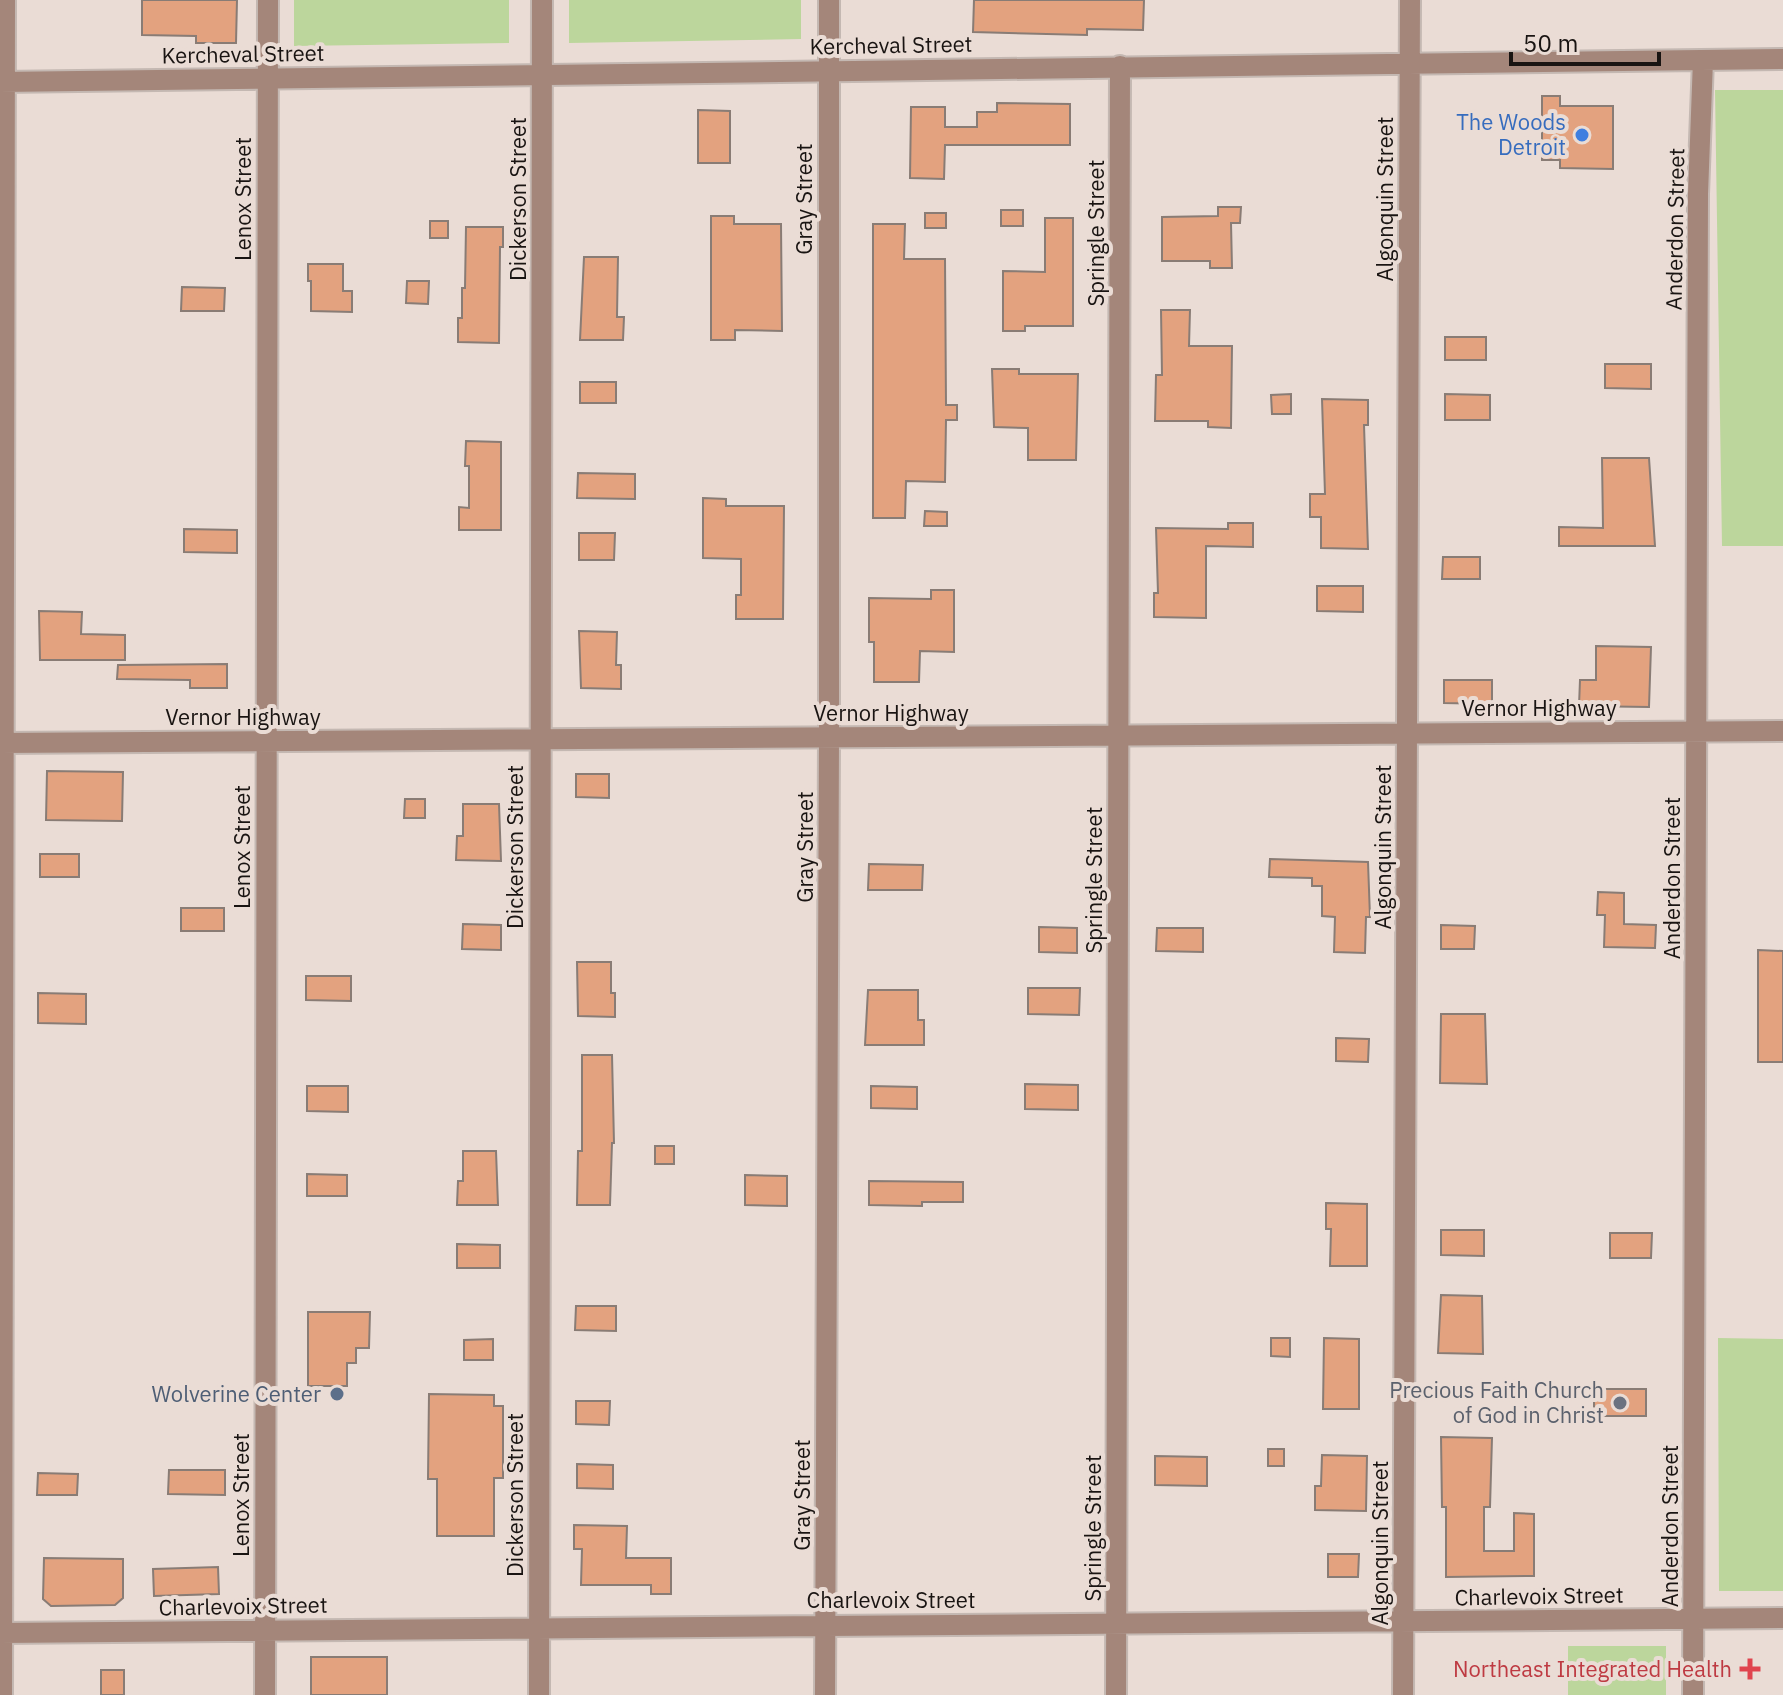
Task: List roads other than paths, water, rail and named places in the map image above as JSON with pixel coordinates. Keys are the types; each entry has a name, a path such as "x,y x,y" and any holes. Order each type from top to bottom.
{"street":[{"path":"2,1695 2,82 5,0"},
{"name":"Lenox Street","path":"265,1695 268,0"},
{"name":"Dickerson Street","path":"539,1695 542,0"},
{"name":"Gray Street","path":"825,1695 829,0"},
{"name":"Algonquin Street","path":"1403,1695 1410,0"},
{"name":"Kercheval Street","path":"2,82 1783,59"},
{"name":"Anderdon Street","path":"1693,1695 1698,210 1703,60"},
{"name":"Springle Street","path":"1116,1695 1120,66"},
{"name":"Vernor Highway","path":"2,743 1783,731"},
{"name":"Charlevoix Street","path":"1,1633 1783,1618"}],"place":[{"name":"The Woods Detroit","path":"1582,135"},
{"name":"Wolverine Center","path":"337,1394"},
{"name":"Precious Faith Church of God in Christ","path":"1620,1403"},
{"name":"Northeast Integrated Health","path":"1750,1669"}]}
